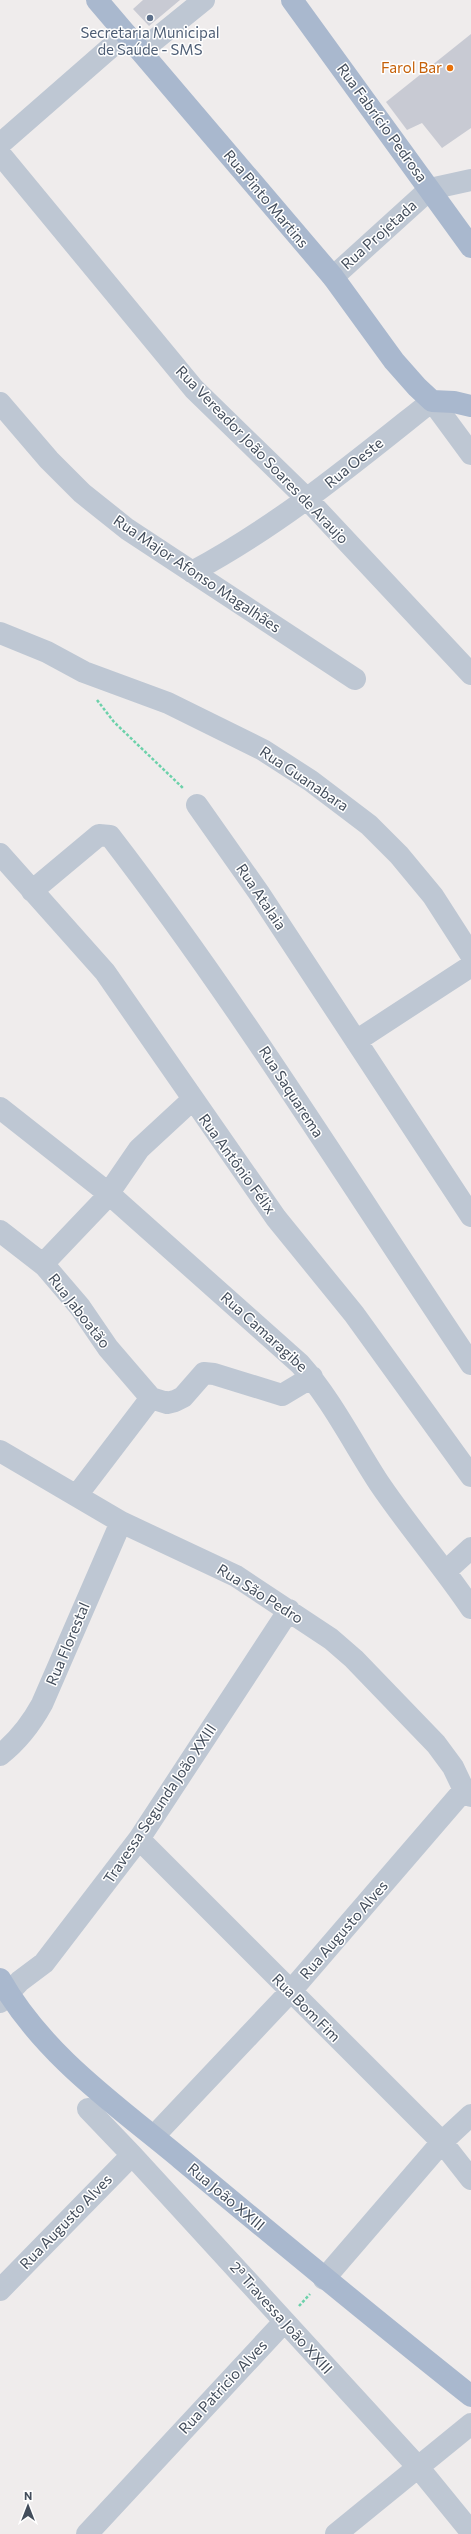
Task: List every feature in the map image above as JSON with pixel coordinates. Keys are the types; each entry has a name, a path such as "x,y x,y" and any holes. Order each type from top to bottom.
{"main road":[{"name":"Rua Pinto Martins","path":"97,0 333,277 394,361 432,401"},
{"name":"Rua Fabrício Pedrosa","path":"292,0 471,247"},
{"path":"432,401 471,406"},
{"name":"Rua João XXIII","path":"3,1992 38,2033 77,2073 324,2279 471,2396"}],"street":[{"path":"141,51 204,0"},
{"path":"0,144 126,34"},
{"name":"Rua Vereador João Soares de Araujo","path":"0,154 194,389 308,500 471,674"},
{"name":"Rua Projetada","path":"333,277 430,189 471,180"},
{"name":"Rua Oeste","path":"192,572 238,547 308,500 432,401"},
{"name":"Rua Pinto Martins","path":"432,401 471,454"},
{"name":"Rua Major Afonso Magalhães","path":"0,404 49,460 82,493 138,538 355,679"},
{"path":"0,633 47,652 84,672"},
{"name":"Rua Guanabara","path":"84,672 168,703 202,719 263,750 312,781 369,825 399,855 433,896 471,955"},
{"name":"Rua Atalaia","path":"197,805 259,893 471,1216"},
{"name":"Rua Saquarema","path":"32,891 99,835 110,836 176,921 471,1364"},
{"name":"Rua Antônio Félix","path":"0,854 104,972 192,1100 281,1224 354,1314 471,1476"},
{"path":"356,1041 471,966"},
{"path":"43,1264 108,1194 139,1149 192,1100"},
{"name":"Rua Camaragibe","path":"0,1108 108,1194 289,1352 312,1377 380,1484 446,1571 471,1608"},
{"name":"Rua Jaboatão","path":"0,1231 43,1264 80,1307 108,1348 151,1398"},
{"path":"76,1495 151,1398 167,1403 175,1401 183,1397 204,1373 214,1374 282,1395 312,1377"},
{"name":"Rua São Pedro","path":"0,1451 121,1522 236,1576 331,1639 354,1659 403,1709 449,1762 468,1793"},
{"name":"Rua Florestal","path":"0,1755 12,1745 29,1725 42,1704 121,1522"},
{"path":"446,1571 471,1548"},
{"name":"Travessa Segunda João XXIII","path":"3,1992 44,1963 139,1839 289,1610"},
{"name":"Rua Augusto Alves","path":"154,2136 290,1992 468,1793"},
{"name":"Rua Bom Fim","path":"139,1839 290,1992 442,2142 471,2179"},
{"name":"2ª Travessa João XXIII","path":"88,2109 132,2154 418,2467 471,2532"},
{"path":"324,2279 442,2142 471,2115"},
{"name":"Rua Augusto Alves","path":"0,2290 132,2154"},
{"name":"Rua Patricio Alves","path":"87,2534 284,2322"},
{"path":"336,2534 471,2424"}],"path":[{"path":"84,672 105,713 197,805"},
{"path":"284,2322 324,2279"}],"building":[{"name":"Secretaria Municipal de Saúde - SMS","path":"143,0 180,0 149,26 133,9"},
{"name":"Farol Bar","path":"471,34 471,128 442,148 422,123 407,130 386,102"}],"place":[{"name":"Secretaria Municipal de Saúde - SMS","path":"150,18"},
{"name":"Farol Bar","path":"450,68"}]}
